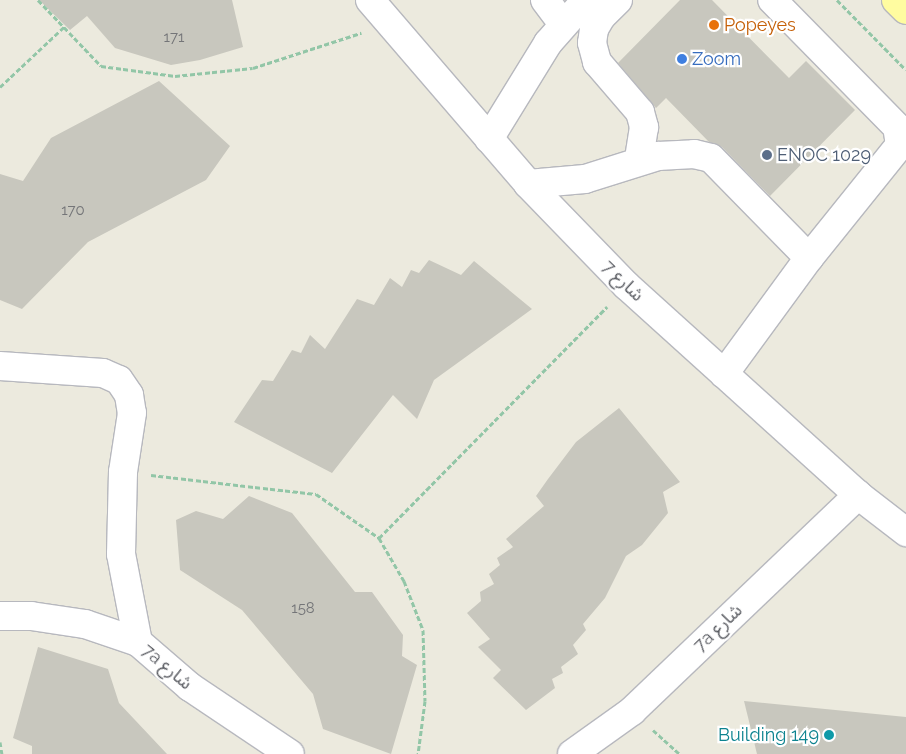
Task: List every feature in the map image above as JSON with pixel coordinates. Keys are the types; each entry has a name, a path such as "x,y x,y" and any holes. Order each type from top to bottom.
{"main road":[{"path":"896,0 906,10"}],"street":[{"name":"شارع 7","path":"370,0 528,184 627,286 858,495 906,532"},
{"path":"544,0 563,24"},
{"path":"489,139 563,24 586,0"},
{"path":"618,0 601,17 594,29 592,43 597,62 640,112 644,127 639,160"},
{"path":"724,374 809,258 898,151 899,133 772,0"},
{"path":"528,184 585,179 607,174 639,160 677,153 711,158 809,258"},
{"path":"0,366 103,373 119,380 129,395 132,413 123,472 121,554 138,642"},
{"name":"7a شارع","path":"572,754 632,711 858,495"},
{"name":"7a شارع","path":"0,616 31,616 85,624 138,642 190,687 290,754"}],"path":[{"path":"38,0 101,66 175,76 253,68 333,45 387,22"},
{"path":"837,0 906,70"},
{"path":"0,87 64,27"},
{"path":"380,538 627,286"},
{"path":"123,472 249,484 316,494 380,538 404,581 423,630 424,701 418,754"},
{"path":"632,711 680,754"},
{"path":"0,742 2,754"}],"building":[{"path":"39,0 232,0 243,47 200,60 171,65 115,48 87,16 70,30"},
{"name":"ENOC 1029","path":"680,0 712,0 789,78 806,61 855,110 770,196 722,147 709,142 666,98 656,108 618,63"},
{"path":"159,81 230,146 206,180 88,242 22,309 0,300 0,174 23,181 51,138"},
{"path":"429,260 461,275 474,261 532,309 434,380 417,419 393,395 332,473 234,422 262,380 273,381 292,350 301,353 310,335 325,349 357,299 374,305 390,278 402,287 411,270 419,273"},
{"path":"619,408 680,482 663,492 668,513 642,545 626,556 605,598 583,624 586,630 573,645 578,654 561,667 563,673 552,679 555,688 526,710 493,678 501,670 478,647 490,639 467,613 481,601 480,592 494,584 489,574 500,565 497,558 513,547 506,539 544,506 536,496 548,479 576,442"},
{"path":"249,496 292,513 355,592 372,592 403,635 402,656 417,665 391,754 323,729 313,694 242,610 180,570 176,520 196,511 223,519"},
{"path":"38,647 108,669 119,703 167,754 32,754 32,746 13,738"},
{"name":"Building 149","path":"744,701 906,717 906,754 757,754"}],"place":[{"name":"Popeyes","path":"714,25"},
{"name":"Zoom","path":"682,59"},
{"name":"ENOC 1029","path":"767,155"},
{"name":"Building 149","path":"829,735"}]}
